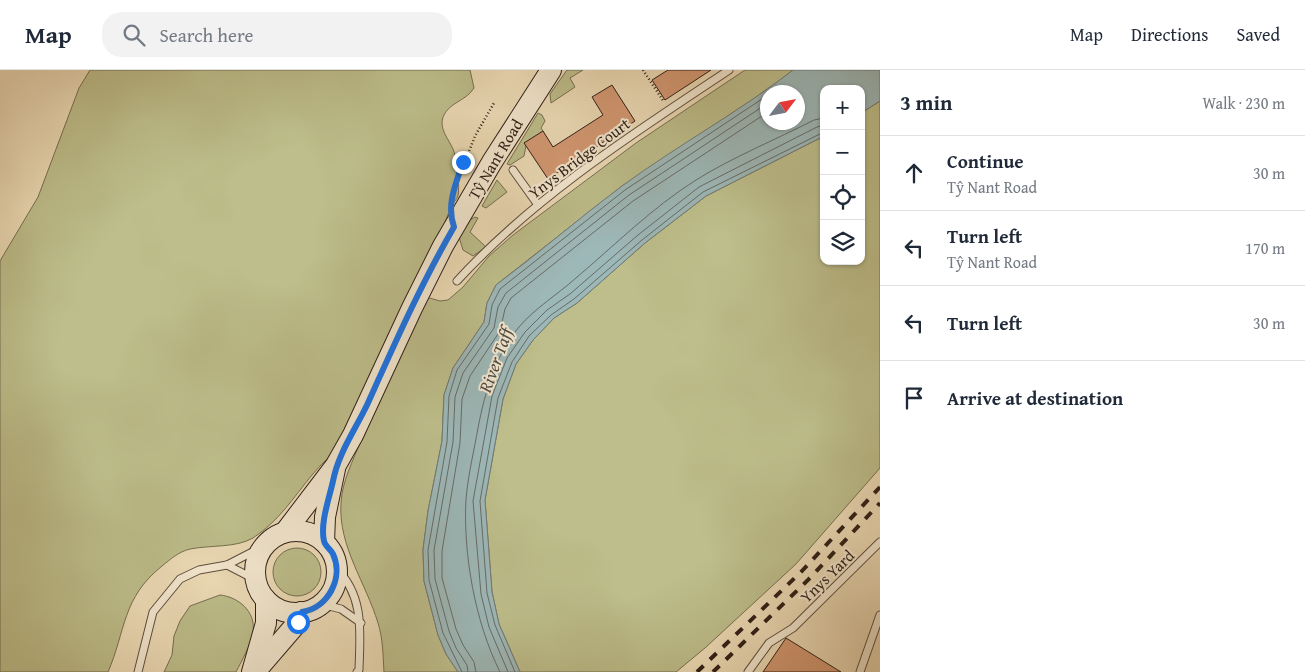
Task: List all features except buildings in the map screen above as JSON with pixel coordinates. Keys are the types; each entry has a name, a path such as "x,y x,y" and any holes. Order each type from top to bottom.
{"main road":[{"name":"Tŷ Nant Road","path":"262,547 272,538 284,532 336,465 353,435 443,246 492,162 551,70"},
{"name":"Tŷ Nant Road","path":"336,465 325,518 324,542 333,554 336,568"},
{"path":"284,532 299,530 312,534 324,542"},
{"path":"262,547 256,560 258,588 266,600 278,609 302,612 321,604 330,593 336,580 336,568"},
{"path":"253,672 266,623 266,600"},
{"path":"253,672 298,622 302,612"}],"lane":[{"name":"Ynys Bridge Court","path":"457,281 487,248 538,205 590,165 729,70"},
{"path":"513,170 538,205"},
{"name":"Ynys Yard","path":"748,672 769,643 793,628 880,542"},
{"path":"138,672 154,612 166,593 180,580 199,570 227,565 262,547"},
{"path":"227,565 256,580"},
{"path":"336,568 346,578 356,599 361,623 358,671"},
{"path":"321,604 341,609 361,623"},
{"path":"860,672 880,615"}],"path":[{"path":"643,70 669,110"},
{"path":"452,193 475,136 494,103"}],"green space":[{"path":"90,70 470,70 474,88 449,108 442,121 443,129 456,159 459,192 451,206 419,295 440,301 448,300 463,287 489,256 513,235 636,143 745,70 793,70 774,85 760,85 760,95 622,186 496,285 487,303 484,322 453,368 444,395 442,441 428,511 423,550 424,581 438,635 446,654 458,672 384,672 380,629 348,549 341,519 343,487 361,441 353,435 327,459 278,517 253,538 223,546 186,550 172,558 149,578 139,590 132,603 108,672 0,672 0,261 38,197 79,88"},
{"path":"567,70 583,70 570,78 575,87 551,103 550,94"},
{"path":"880,101 880,468 796,564 705,648 676,672 520,672 499,624 492,592 485,500 503,399 516,364 533,340 554,318 577,303 645,243 706,196 820,138 820,265 865,265 865,110"},
{"path":"538,113 542,115 545,121 541,128 543,131 526,146 524,156 510,165 507,164"},
{"path":"497,180 507,192 486,208 482,206"},
{"path":"475,217 478,218 470,232 486,247 473,256 463,250 459,237 468,221"},
{"path":"297,548 306,550 314,555 319,563 321,572 319,581 314,589 306,594 297,596 288,594 280,589 275,581 273,572 275,563 280,555 288,550"},
{"path":"220,595 239,602 252,618 253,632 236,672 164,672 172,655 174,636 180,621 190,606"}],"water":[{"name":"River Taff","path":"793,70 880,70 880,101 865,110 865,85 820,85 820,138 706,196 645,243 577,303 554,318 533,340 516,364 503,399 485,500 492,592 499,624 520,672 458,672 446,654 438,635 424,581 423,550 428,511 442,441 444,395 453,368 484,322 487,303 496,285 622,186 760,93 760,130 805,130 805,85 772,85"}],"railway":[{"path":"697,672 802,571 880,487"},
{"path":"713,672 810,578 880,503"}],"route":[{"path":"298,622 302,612 321,604 330,593 336,580 333,554 324,542 325,518 336,465 353,435 412,308 454,227 450,216 452,193 458,181 463,162"}]}
